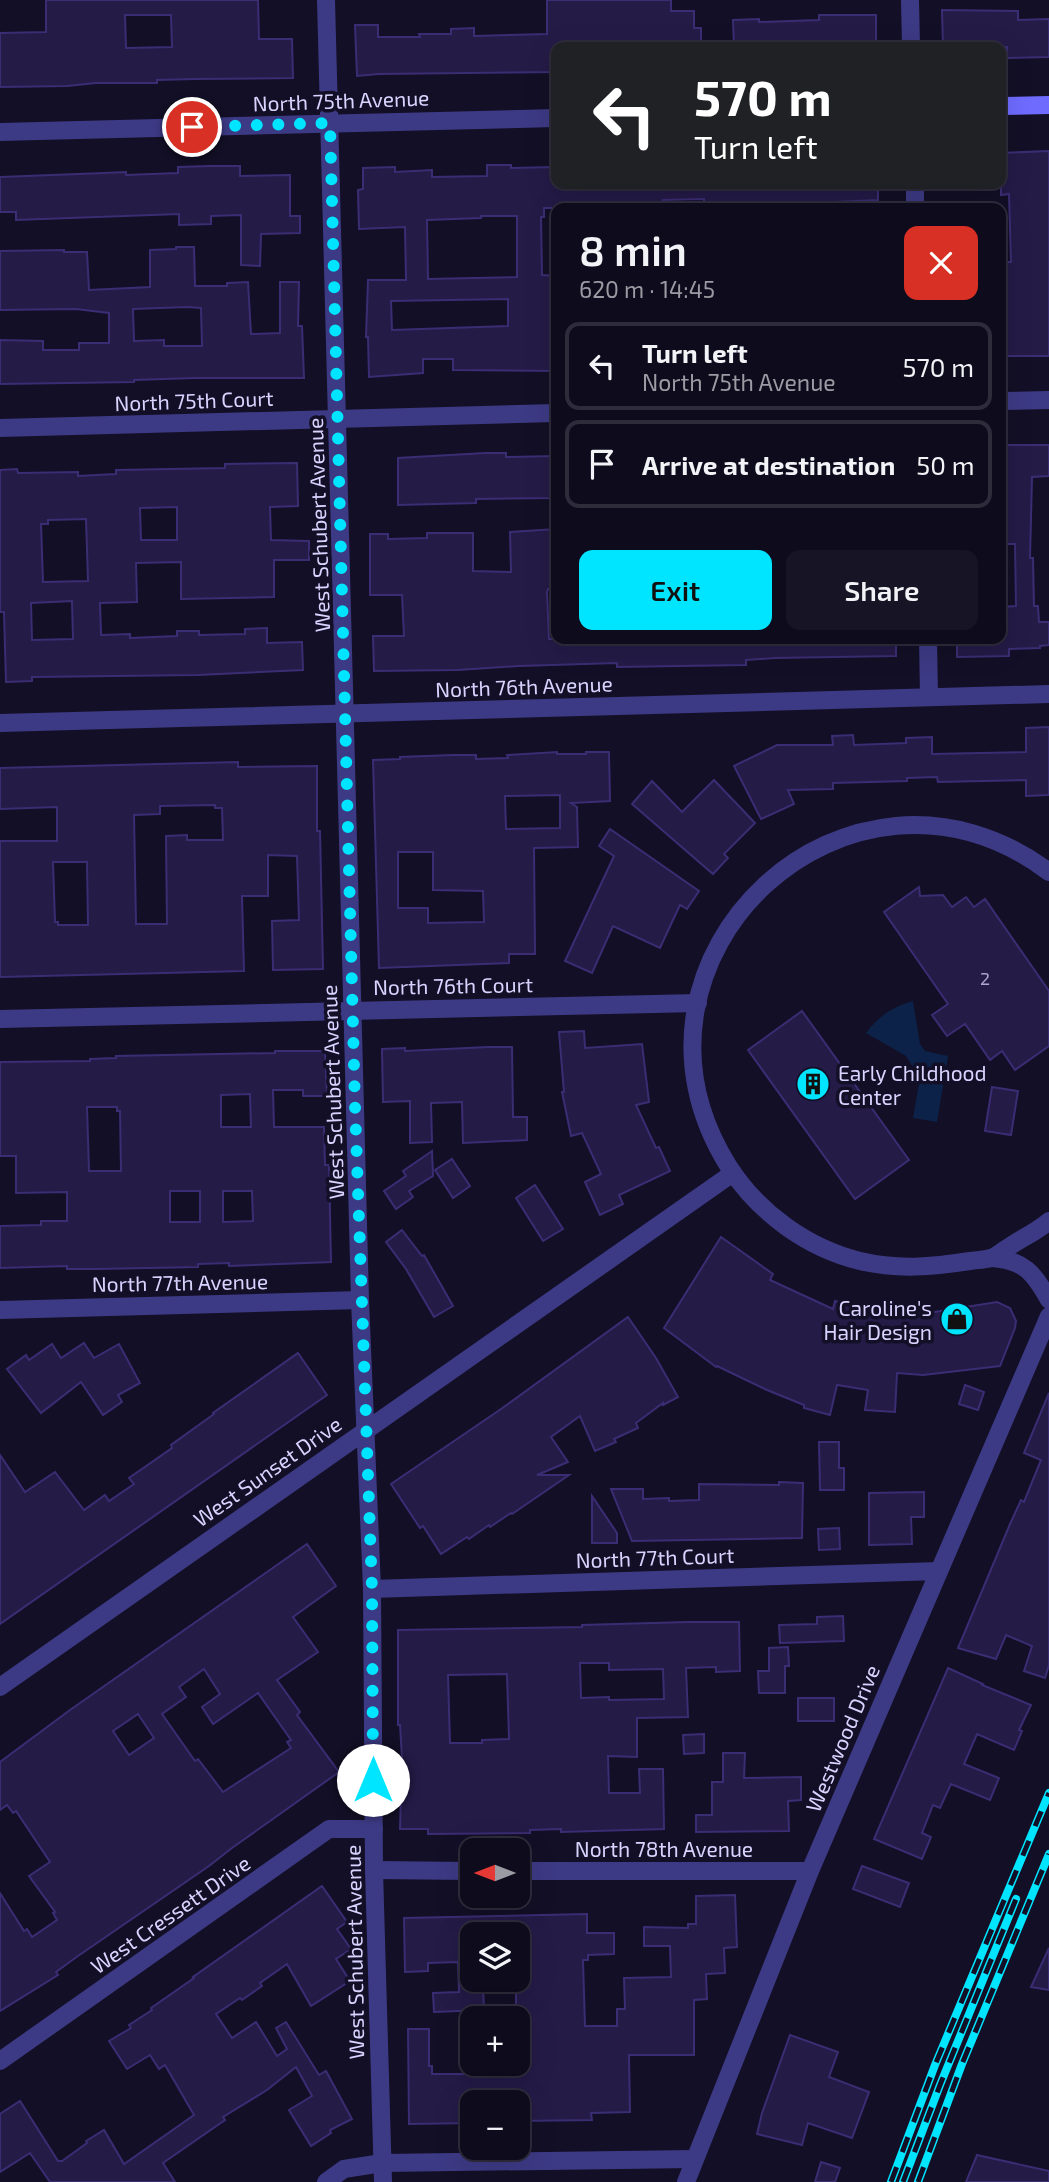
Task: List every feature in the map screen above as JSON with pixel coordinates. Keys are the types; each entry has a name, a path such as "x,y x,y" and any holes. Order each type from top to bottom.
{"street":[{"name":"West Schubert Avenue","path":"326,0 360,1300 372,1589 374,1870 383,2182"},
{"path":"910,0 911,42"},
{"path":"1006,106 1049,105"},
{"name":"North 75th Avenue","path":"0,132 551,118"},
{"path":"1006,401 1049,400"},
{"name":"North 75th Court","path":"0,428 551,413"},
{"path":"928,644 929,697"},
{"name":"North 76th Avenue","path":"0,723 1049,694"},
{"path":"1049,872 1030,858 999,842 966,831 931,826 879,828 828,843 807,853 780,870 746,903 727,929 706,972 698,1003 694,1054 699,1097 710,1130 733,1173 754,1199 784,1225 835,1254 873,1264 912,1268 992,1258 1006,1259 1023,1265 1037,1280 1049,1300"},
{"name":"North 76th Court","path":"0,1019 698,1003"},
{"name":"West Sunset Drive","path":"0,1687 733,1173"},
{"path":"992,1258 1049,1222"},
{"name":"North 77th Avenue","path":"4,1312 360,1300"},
{"name":"Westwood Drive","path":"686,2182 810,1871 1049,1316"},
{"name":"North 77th Court","path":"372,1589 939,1571"},
{"name":"West Cressett Drive","path":"0,2061 329,1829 374,1829"},
{"path":"374,1870 460,1871"},
{"name":"North 78th Avenue","path":"530,1871 810,1871"},
{"path":"326,2182 344,2169 382,2163 694,2159"}],"water":[{"path":"913,1001 920,1044 925,1051 948,1056 937,1122 913,1118 920,1078 906,1056 866,1033 887,1013"}],"building":[{"path":"46,0 258,0 259,39 292,39 293,78 157,80 157,83 0,87 0,33 46,32","holes":["125,15 171,15 172,47 126,48"]},
{"path":"547,0 671,0 671,11 694,11 694,28 701,28 701,42 551,42 551,72 357,76 355,25 378,25 378,37 420,37 419,34 451,34 451,29 474,28 474,36 547,34"},
{"path":"942,10 1018,11 1018,20 1049,19 1049,57 1007,58 1006,42 943,42"},
{"path":"819,15 876,15 876,42 734,42 733,20 819,20"},
{"path":"1049,151 1049,356 1006,356 1006,262 1011,262 1009,194 1001,195 1001,189 1006,189 1006,153"},
{"path":"487,165 511,165 511,168 551,167 551,189 878,189 878,200 704,203 704,199 663,200 663,203 551,203 551,208 544,208 544,217 541,217 542,275 551,276 551,371 453,370 453,359 423,359 423,373 369,377 366,337 368,280 406,280 405,227 359,229 358,190 363,189 363,168 395,167 395,172 432,170 432,177 487,176","holes":["517,216 517,277 428,279 427,220","508,299 508,326 392,330 391,301"]},
{"path":"240,166 240,176 290,175 290,216 300,216 300,233 261,234 260,266 241,265 241,215 211,216 211,224 179,225 179,214 16,220 16,212 0,212 0,177 126,172 126,175 178,173 178,167"},
{"path":"194,247 195,286 227,286 227,283 248,282 251,334 280,333 280,282 299,282 298,326 302,326 304,378 195,378 134,382 0,384 0,340 43,341 43,350 79,350 79,343 109,343 109,313 76,309 0,310 0,251 87,252 89,290 150,287 150,250","holes":["201,308 202,346 164,346 164,340 134,341 133,309"]},
{"path":"1006,445 1049,445 1049,476 1032,477 1030,558 1033,558 1034,606 1038,606 1039,622 1049,622 1049,645 1009,649 1009,656 957,657 957,644 1006,644 1006,607 1016,606 1015,544 1006,544"},
{"path":"485,453 506,453 506,457 551,456 551,498 476,499 476,503 398,505 398,458"},
{"path":"297,463 298,506 270,507 271,540 309,541 309,560 274,560 274,597 181,599 181,562 136,563 137,602 100,603 101,635 130,634 130,638 177,636 177,631 199,631 199,635 245,634 245,629 267,628 267,643 302,642 303,670 198,675 32,677 32,681 6,682 4,612 0,612 0,470 17,469 18,473 78,472 78,476 116,474 116,470 225,468 225,464","holes":["177,507 177,540 141,540 140,508","86,519 88,581 43,582 41,524 48,524 48,520","72,601 73,639 32,640 31,603"]},
{"path":"551,529 551,589 547,592 551,644 896,644 896,656 775,658 746,660 746,665 617,667 617,663 374,671 373,636 404,636 402,595 370,595 370,534 388,534 388,539 427,538 427,533 473,533 473,571 511,572 510,532"},
{"path":"1049,727 1049,795 1026,796 1026,780 938,782 937,777 907,778 907,781 833,783 833,789 788,790 794,804 761,819 734,766 777,745 833,745 832,736 853,735 854,745 906,743 906,738 932,737 932,754 1026,752 1026,728"},
{"path":"609,752 610,801 571,803 577,807 578,847 534,848 535,954 509,954 509,963 379,968 373,760 453,755 476,755 476,759 508,758 507,755","holes":["560,795 560,828 506,829 505,796","398,852 433,852 433,890 483,891 484,922 428,923 428,908 398,908"]},
{"path":"238,762 238,767 317,766 323,969 273,970 272,921 299,920 297,856 268,855 268,896 242,896 244,971 0,977 0,841 57,841 57,807 0,809 0,768","holes":["215,805 215,808 222,808 223,840 187,840 187,835 166,836 167,924 136,924 134,815 160,814 160,806","53,862 87,862 88,925 58,925 58,922 55,922"]},
{"path":"714,780 755,823 724,854 728,858 713,874 632,804 652,781 682,812"},
{"path":"610,829 699,891 687,909 680,905 660,948 613,926 592,973 565,961 614,856 599,846"},
{"path":"919,887 920,896 943,895 952,907 966,897 974,907 985,899 1049,991 1049,1046 1015,1070 1002,1051 990,1060 965,1024 947,1036 932,1015 948,1004 884,912"},
{"name":"Early Childhood Center","path":"802,1011 909,1160 855,1199 748,1050"},
{"path":"584,1031 585,1048 642,1044 649,1102 636,1105 670,1171 619,1195 623,1204 600,1215 585,1182 601,1174 582,1133 571,1136 562,1092 559,1032"},
{"path":"512,1047 513,1117 527,1117 527,1140 463,1143 462,1102 431,1103 432,1142 410,1143 410,1101 383,1102 382,1049 405,1048 405,1051"},
{"path":"325,1051 327,1096 303,1096 303,1090 273,1090 274,1127 324,1127 325,1165 329,1165 331,1262 97,1269 67,1269 67,1266 0,1268 0,1226 67,1221 67,1192 16,1193 16,1156 0,1156 0,1062 90,1061 116,1056","holes":["250,1094 251,1127 221,1127 221,1095","87,1107 117,1107 117,1111 120,1111 121,1171 89,1171","170,1191 200,1191 200,1222 170,1222","223,1191 252,1191 253,1221 223,1222"]},
{"path":"992,1087 1018,1091 1011,1135 985,1131"},
{"path":"432,1151 433,1176 409,1191 413,1197 396,1209 384,1191 406,1176 403,1171"},
{"path":"452,1159 470,1186 453,1198 435,1170"},
{"path":"535,1185 563,1229 543,1241 516,1198"},
{"path":"402,1230 422,1256 424,1255 453,1306 434,1317 406,1269 386,1242"},
{"path":"721,1237 773,1274 770,1280 833,1309 835,1301 879,1312 922,1314 997,1302 1010,1308 1016,1321 1015,1328 1000,1366 923,1375 897,1373 895,1412 865,1410 868,1390 837,1385 830,1415 804,1408 804,1405 716,1367 664,1328"},
{"path":"628,1317 678,1397 663,1403 636,1423 638,1428 595,1451 580,1416 551,1437 568,1462 537,1475 569,1475 512,1514 441,1554 391,1484"},
{"path":"84,1343 94,1358 119,1344 140,1383 118,1395 122,1402 103,1415 81,1382 41,1413 7,1369 26,1355 29,1360 52,1344 61,1358"},
{"path":"298,1353 327,1395 0,1624 0,1455 25,1492 55,1472 84,1510 105,1495 109,1501 134,1484 129,1478 172,1448 171,1445 213,1413"},
{"path":"965,1385 984,1392 978,1410 959,1404"},
{"path":"1049,1393 1049,1665 1045,1678 1024,1671 1032,1646 1006,1635 996,1659 958,1648 1010,1524 1021,1500 1024,1502 1041,1460 1024,1453"},
{"path":"819,1442 839,1442 839,1468 844,1468 844,1490 820,1490"},
{"path":"779,1482 803,1483 802,1538 632,1541 611,1489 643,1489 643,1499 699,1500 699,1484 779,1485"},
{"path":"924,1492 924,1517 911,1517 912,1544 869,1545 869,1493"},
{"path":"592,1496 617,1533 617,1543 592,1543"},
{"path":"839,1528 840,1549 819,1550 818,1529"},
{"path":"307,1544 336,1586 293,1617 318,1652 277,1680 300,1712 297,1715 339,1772 78,1956 56,1972 58,1975 0,2011 0,1893 24,1931 27,1929 32,1937 57,1920 53,1913 55,1912 29,1876 50,1862 16,1811 13,1813 7,1805 0,1810 0,1762","holes":["204,1669 220,1694 202,1707 213,1724 258,1693 291,1740 287,1742 291,1748 223,1792 198,1759 195,1761 162,1714 186,1697 179,1687","138,1714 154,1738 129,1755 113,1731"]},
{"path":"843,1616 844,1641 780,1643 779,1625 817,1624 817,1617"},
{"path":"739,1622 740,1671 716,1672 716,1667 686,1668 688,1717 637,1718 637,1757 608,1756 609,1793 640,1793 639,1769 663,1769 664,1829 561,1832 561,1829 530,1830 530,1833 428,1834 428,1829 400,1829 402,1758 398,1725 398,1630","holes":["580,1663 609,1663 609,1670 663,1669 664,1699 581,1698","507,1674 509,1739 482,1740 482,1743 450,1743 448,1675"]},
{"path":"788,1647 789,1666 785,1666 785,1693 759,1693 758,1671 769,1671 769,1648"},
{"path":"948,1668 1031,1705 1019,1730 1022,1731 1014,1750 977,1734 964,1764 999,1778 990,1800 951,1784 940,1808 933,1805 922,1833 931,1837 922,1859 874,1839"},
{"path":"798,1698 834,1698 834,1721 798,1721"},
{"path":"704,1734 704,1753 684,1754 683,1735"},
{"path":"723,1753 745,1753 744,1778 801,1777 801,1800 788,1801 789,1831 696,1832 696,1815 712,1815 712,1782 723,1782"},
{"path":"862,1866 909,1883 900,1907 853,1889"},
{"path":"322,1886 347,1922 337,1929 351,1949 336,1959 350,1981 311,2006 287,1964 260,1983 262,1986 216,2014 232,2038 256,2022 277,2056 287,2049 276,2028 286,2022 319,2075 326,2071 352,2119 330,2130 331,2133 311,2146 289,2110 312,2096 296,2067 267,2090 223,2117 225,2120 163,2163 175,2182 50,2182 30,2153 0,2172 0,2114 20,2101 58,2161 62,2161 104,2130 124,2164 194,2115 165,2065 159,2069 150,2055 127,2069 109,2041 131,2028 129,2025 152,2010 151,2008"},
{"path":"735,1895 737,1947 724,1948 725,1973 706,1974 707,1999 694,2000 694,2055 629,2055 630,2112 591,2113 592,2120 530,2121 530,2090 460,2090 460,2123 409,2124 408,2029 429,2029 429,2066 432,2066 432,2074 530,2076 530,2006 516,2006 516,1992 530,1992 530,1922 460,1922 460,1992 483,1992 484,2006 460,2006 460,2011 434,2012 433,1993 459,1992 458,1962 428,1963 428,1971 405,1972 404,1918 587,1914 587,1933 614,1933 614,1954 588,1955 588,1960 583,1960 585,2026 617,2026 617,2009 625,2009 624,1978 671,1977 670,1946 644,1946 644,1927 688,1928 688,1924 696,1924 696,1896"},
{"path":"1049,1948 1049,1990 1031,1987"},
{"path":"790,2035 838,2052 829,2077 869,2092 852,2138 808,2123 802,2145 757,2134"},
{"path":"977,2155 1049,2171 1049,2182 966,2182"},
{"path":"821,2162 840,2168 835,2182 815,2182"}],"railway":[{"path":"891,2182 935,2065 1049,1793"},
{"path":"918,2182 962,2064 1049,1854"},
{"path":"903,2182 1016,1899"}],"place":[{"name":"Early Childhood Center","path":"813,1084"},
{"name":"Caroline's Hair Design","path":"957,1319"}],"route":[{"path":"192,127 330,123 360,1300 372,1589 373,1780"}]}
